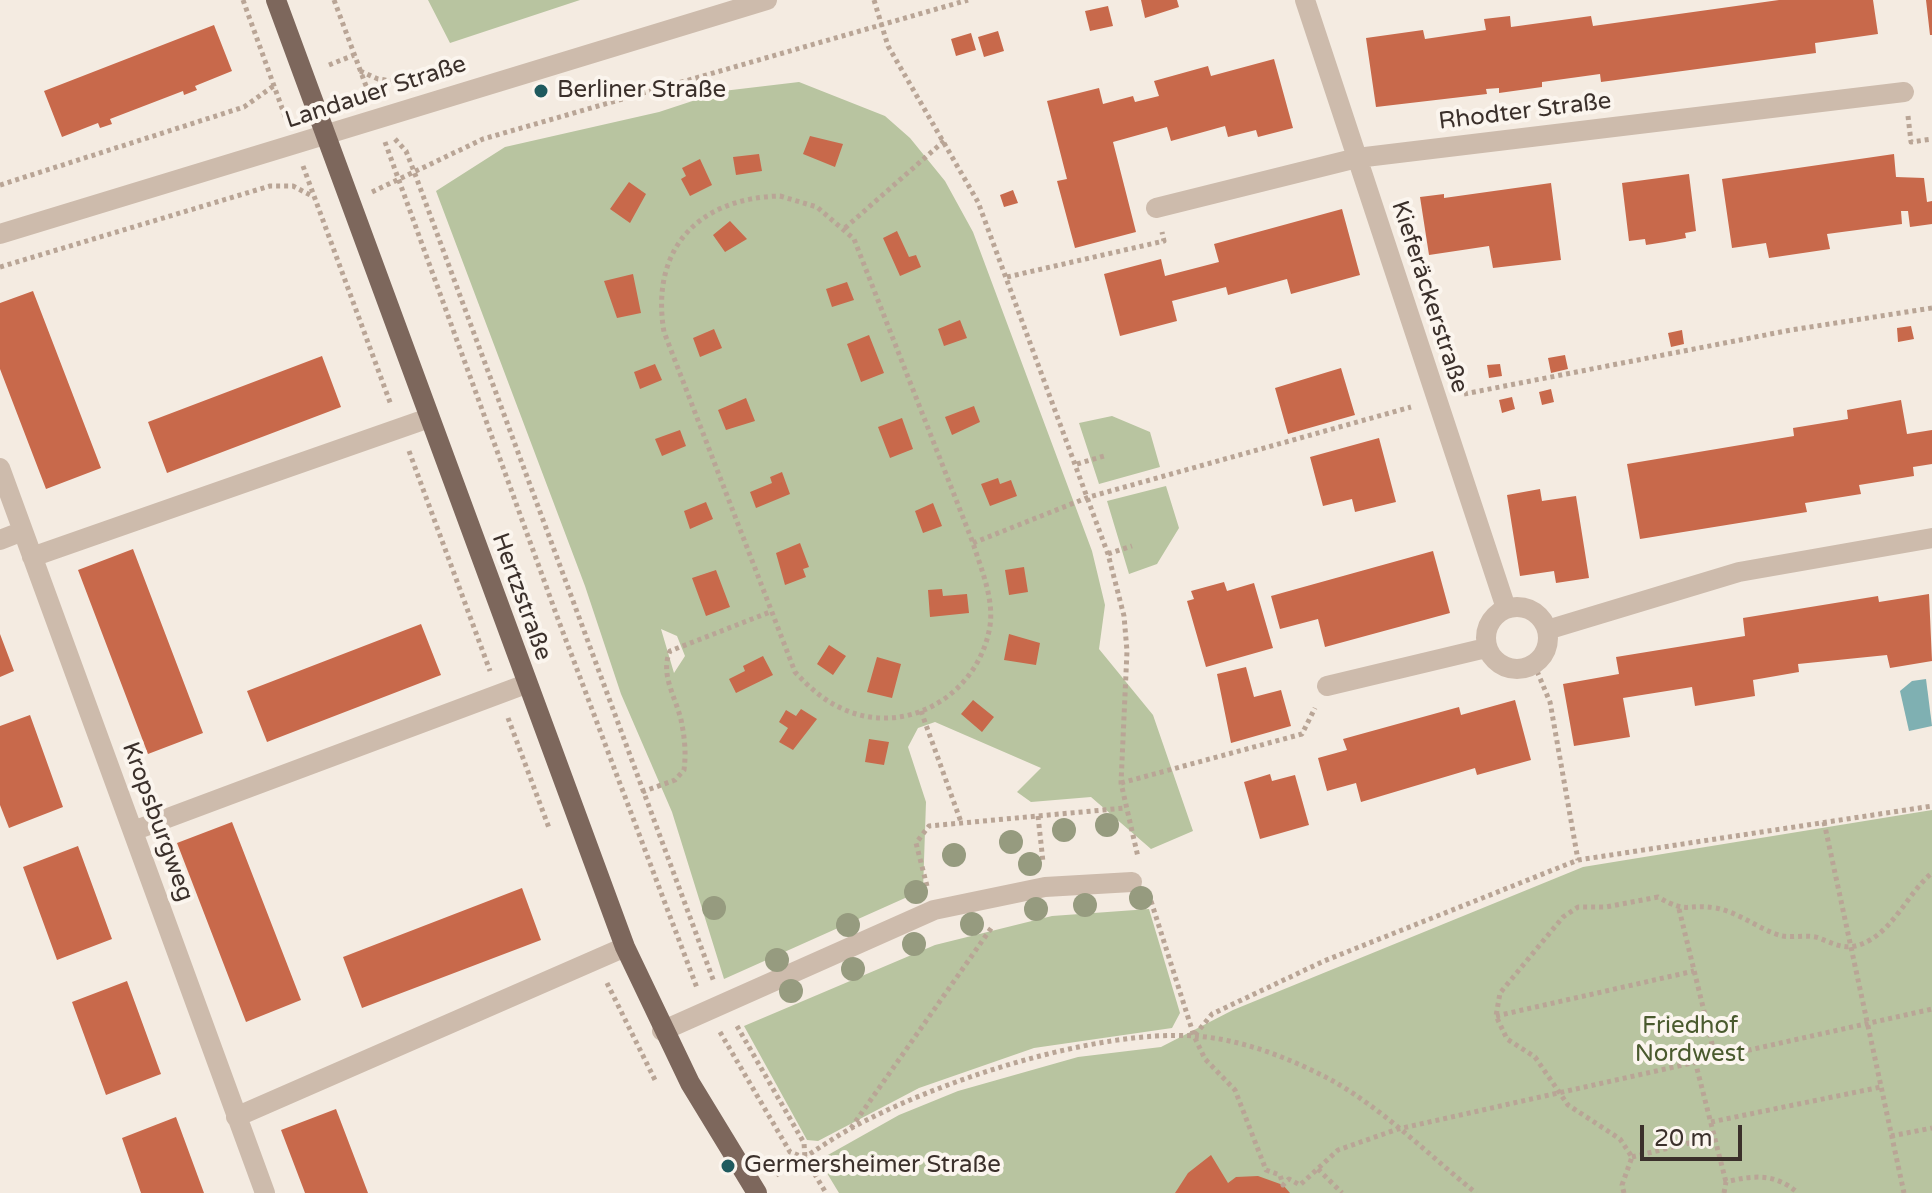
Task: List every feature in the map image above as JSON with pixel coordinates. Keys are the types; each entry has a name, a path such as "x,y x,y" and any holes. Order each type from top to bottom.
{"main road":[{"name":"Hertzstraße","path":"276,0 625,947 662,1031 756,1191"}],"street":[{"name":"Landauer Straße","path":"0,234 767,0"},
{"name":"Kieferäckerstraße","path":"1305,0 1435,401 1506,608"},
{"name":"Rhodter Straße","path":"1156,208 1357,158 1904,92"},
{"path":"32,557 429,418"},
{"name":"Kropsburgweg","path":"0,468 265,1193"},
{"path":"0,540 23,531"},
{"path":"1547,630 1739,572 1932,538"},
{"path":"1506,608 1531,610 1547,630 1544,653 1534,664 1518,669 1502,666 1486,648 1488,624 1506,608"},
{"path":"1327,686 1486,648"},
{"path":"133,831 526,684"},
{"path":"662,1031 934,910 1045,887 1136,875"},
{"path":"236,1117 625,947"}],"path":[{"path":"334,0 608,754 715,1005 790,1152 805,1158"},
{"path":"874,0 888,46 972,189 1108,554 1124,616 1127,651 1121,783 1136,875"},
{"path":"318,210 398,182 483,139 968,0"},
{"path":"360,71 378,79 401,82"},
{"path":"0,185 244,107 274,85"},
{"path":"1904,92 1911,142 1932,139"},
{"path":"377,119 406,151 415,174 700,952 715,1005 804,1143 805,1158 826,1193"},
{"path":"845,228 944,141"},
{"path":"0,267 270,186 293,186 313,197"},
{"path":"780,196 817,207 845,228 864,260 973,543 991,609 985,646 962,686 936,706 907,716 875,718 828,702 795,672 664,332 660,293 664,272 671,255 693,226 707,214 741,200 780,196"},
{"path":"1007,277 1164,241 1156,208"},
{"path":"973,543 1089,497 1435,401 1669,353 1932,308"},
{"path":"1077,464 1104,456"},
{"path":"1108,554 1132,546"},
{"path":"642,792 675,780 684,770 682,723 665,662 670,651 770,612"},
{"path":"1534,664 1550,702 1578,860"},
{"path":"1121,783 1302,734 1327,686"},
{"path":"921,711 961,822"},
{"path":"1194,1036 1212,1014 1324,961 1578,860 1932,806"},
{"path":"934,910 916,843 929,826 1125,808"},
{"path":"1038,816 1045,887"},
{"path":"1824,822 1904,1193"},
{"path":"1632,1157 1620,1139 1568,1105 1535,1057 1507,1039 1496,1016 1500,993 1563,917 1578,907 1606,907 1658,897 1679,909 1712,907 1745,916 1780,935 1817,937 1837,948 1851,948 1871,940 1919,883 1932,873"},
{"path":"1149,896 1194,1036 1205,1059 1235,1090 1266,1170 1280,1175 1283,1185 1289,1179 1300,1185 1338,1150 1398,1129 1932,1009"},
{"path":"850,1129 996,922 992,897"},
{"path":"1679,909 1715,1056"},
{"path":"1496,1016 1694,971"},
{"path":"756,1191 850,1129 943,1087 1003,1066 1133,1040 1194,1036 1236,1043 1280,1057 1334,1082 1476,1193"},
{"path":"1695,1061 1726,1182 1724,1193"},
{"path":"1711,1122 1881,1087"},
{"path":"1891,1136 1932,1128"},
{"path":"1632,1157 1714,1137"},
{"path":"1624,1193 1622,1185 1632,1157"},
{"path":"1318,1169 1342,1193"},
{"path":"1726,1182 1756,1175 1783,1181 1798,1193"}],"green space":[{"path":"428,0 580,0 450,43"},
{"path":"799,82 885,116 910,138 945,181 973,232 1092,551 1105,605 1099,649 1153,715 1193,831 1151,849 1091,797 1031,802 1017,792 1041,768 935,722 918,728 908,747 926,802 923,890 724,979 672,812 621,694 585,586 436,191 505,147 659,112 723,91","holes":["661,629 677,636 685,656 674,673"]},
{"path":"1112,416 1150,432 1160,467 1099,484 1079,423"},
{"path":"1166,486 1179,528 1157,564 1129,574 1107,501"},
{"name":"Friedhof Nordwest","path":"1932,810 1932,1193 839,1193 819,1160 899,1115 958,1091 1078,1057 1161,1047 1233,1010 1583,867"},
{"path":"1149,909 1180,1013 1172,1028 1034,1048 919,1088 818,1141 807,1140 744,1026 935,945 1052,916"}],"water":[{"path":"1926,679 1932,726 1909,731 1900,691 1912,681"}],"building":[{"path":"1141,0 1177,0 1179,7 1145,18"},
{"path":"1779,0 1873,0 1878,34 1815,43 1816,53 1601,82 1600,74 1542,82 1542,87 1499,93 1499,88 1486,89 1487,94 1376,107 1366,38 1423,30 1425,39 1486,30 1484,19 1510,16 1511,27 1591,16 1593,26"},
{"path":"1926,0 1932,0 1932,35 1930,35"},
{"path":"1108,6 1113,26 1090,31 1085,11"},
{"path":"214,25 232,71 195,86 197,90 184,95 183,91 110,119 112,124 100,128 98,123 62,137 44,91"},
{"path":"998,31 1004,51 984,57 978,37"},
{"path":"971,33 976,50 956,56 951,39"},
{"path":"1274,59 1293,128 1258,137 1256,130 1228,137 1225,126 1171,141 1167,127 1113,142 1136,232 1075,248 1057,181 1067,179 1047,101 1099,88 1103,104 1133,96 1135,102 1159,96 1154,81 1208,66 1211,76"},
{"path":"810,136 843,144 835,167 803,154"},
{"path":"759,154 762,171 736,175 733,157"},
{"path":"1894,154 1896,177 1924,178 1927,202 1932,201 1932,224 1910,227 1908,211 1901,211 1902,224 1827,234 1830,249 1769,258 1766,243 1732,248 1722,179"},
{"path":"700,159 712,185 690,196 681,179 686,176 682,168"},
{"path":"1689,174 1696,231 1685,233 1686,238 1646,245 1645,239 1629,241 1622,183"},
{"path":"629,182 646,194 630,223 610,209"},
{"path":"1551,183 1561,260 1493,268 1489,246 1429,255 1420,197 1444,194 1444,198"},
{"path":"1013,190 1018,203 1004,207 1000,195"},
{"path":"1342,209 1360,275 1291,294 1287,279 1228,295 1226,287 1172,301 1177,321 1120,336 1104,274 1161,259 1165,276 1219,262 1214,244"},
{"path":"730,221 747,239 725,252 713,235"},
{"path":"897,231 909,257 916,255 921,267 900,276 883,238"},
{"path":"633,274 641,313 617,318 604,281"},
{"path":"847,282 854,300 832,307 826,289"},
{"path":"33,291 101,468 46,489 0,369 0,303"},
{"path":"960,320 967,338 944,346 938,329"},
{"path":"1911,326 1914,339 1898,342 1897,328"},
{"path":"714,329 722,348 700,357 693,338"},
{"path":"1682,330 1684,344 1671,347 1668,333"},
{"path":"869,335 884,373 861,382 847,344"},
{"path":"1565,355 1568,369 1551,373 1548,358"},
{"path":"322,356 341,407 167,473 148,422"},
{"path":"655,364 662,380 640,389 634,372"},
{"path":"1500,364 1502,376 1489,378 1487,365"},
{"path":"1341,368 1355,415 1288,434 1275,388"},
{"path":"1551,389 1554,402 1542,405 1539,392"},
{"path":"1512,397 1515,409 1502,413 1499,400"},
{"path":"746,398 755,421 726,430 718,410"},
{"path":"1901,400 1907,434 1932,430 1932,464 1913,467 1914,476 1859,485 1861,494 1805,503 1807,512 1640,539 1627,464 1794,436 1793,428 1848,419 1847,410"},
{"path":"974,406 980,422 952,435 945,417"},
{"path":"902,418 913,449 890,458 878,427"},
{"path":"680,430 686,446 662,456 655,439"},
{"path":"1379,438 1396,502 1355,512 1352,499 1323,506 1310,457"},
{"path":"782,472 790,494 756,508 750,492 772,483 770,477"},
{"path":"998,478 1000,484 1011,480 1017,496 990,506 981,484"},
{"path":"1540,489 1542,501 1576,496 1589,578 1556,583 1554,571 1520,576 1507,495"},
{"path":"706,502 713,519 690,529 684,511"},
{"path":"933,503 942,526 923,533 915,511"},
{"path":"800,543 809,567 803,569 806,577 785,585 776,553"},
{"path":"133,549 203,733 148,754 78,570"},
{"path":"1433,551 1450,613 1325,647 1318,619 1280,629 1271,596"},
{"path":"1024,567 1028,592 1009,595 1005,570"},
{"path":"716,570 730,607 706,616 692,578"},
{"path":"1224,582 1227,591 1254,583 1273,648 1206,667 1187,601 1194,599 1191,591"},
{"path":"942,589 943,596 967,594 969,613 930,617 928,590"},
{"path":"1929,594 1932,661 1890,668 1887,655 1798,664 1799,672 1753,680 1755,696 1695,706 1692,687 1623,698 1630,737 1574,746 1563,684 1619,674 1616,657 1745,636 1743,618 1878,596 1879,602"},
{"path":"421,624 441,675 267,742 247,691"},
{"path":"0,634 14,671 0,677"},
{"path":"1009,634 1040,643 1036,665 1004,660"},
{"path":"829,645 846,656 833,675 817,664"},
{"path":"763,656 773,675 736,693 729,679 745,671 743,666"},
{"path":"877,657 901,664 892,698 867,692"},
{"path":"1246,667 1254,697 1281,690 1291,726 1231,743 1217,674"},
{"path":"973,700 994,717 982,732 961,714"},
{"path":"1515,700 1531,760 1477,775 1475,768 1361,802 1356,783 1327,791 1318,758 1347,750 1343,739 1459,707 1461,715"},
{"path":"801,709 817,719 793,750 779,742 788,728 779,722 786,710 796,716"},
{"path":"30,715 63,807 9,828 0,805 0,726"},
{"path":"869,739 889,742 884,765 865,762"},
{"path":"1270,774 1272,781 1295,775 1309,825 1260,839 1244,782"},
{"path":"232,822 301,1000 246,1022 177,843"},
{"path":"78,846 112,939 57,960 23,867"},
{"path":"522,888 541,940 362,1008 343,957"},
{"path":"127,981 161,1074 106,1095 72,1002"},
{"path":"336,1109 368,1193 305,1193 281,1130"},
{"path":"176,1117 204,1193 141,1193 122,1138"},
{"path":"1211,1155 1228,1183 1236,1177 1258,1176 1283,1185 1290,1193 1175,1193 1188,1173"}],"place":[{"name":"Berliner Straße","path":"541,91"},
{"name":"Germersheimer Straße","path":"728,1166"}]}
